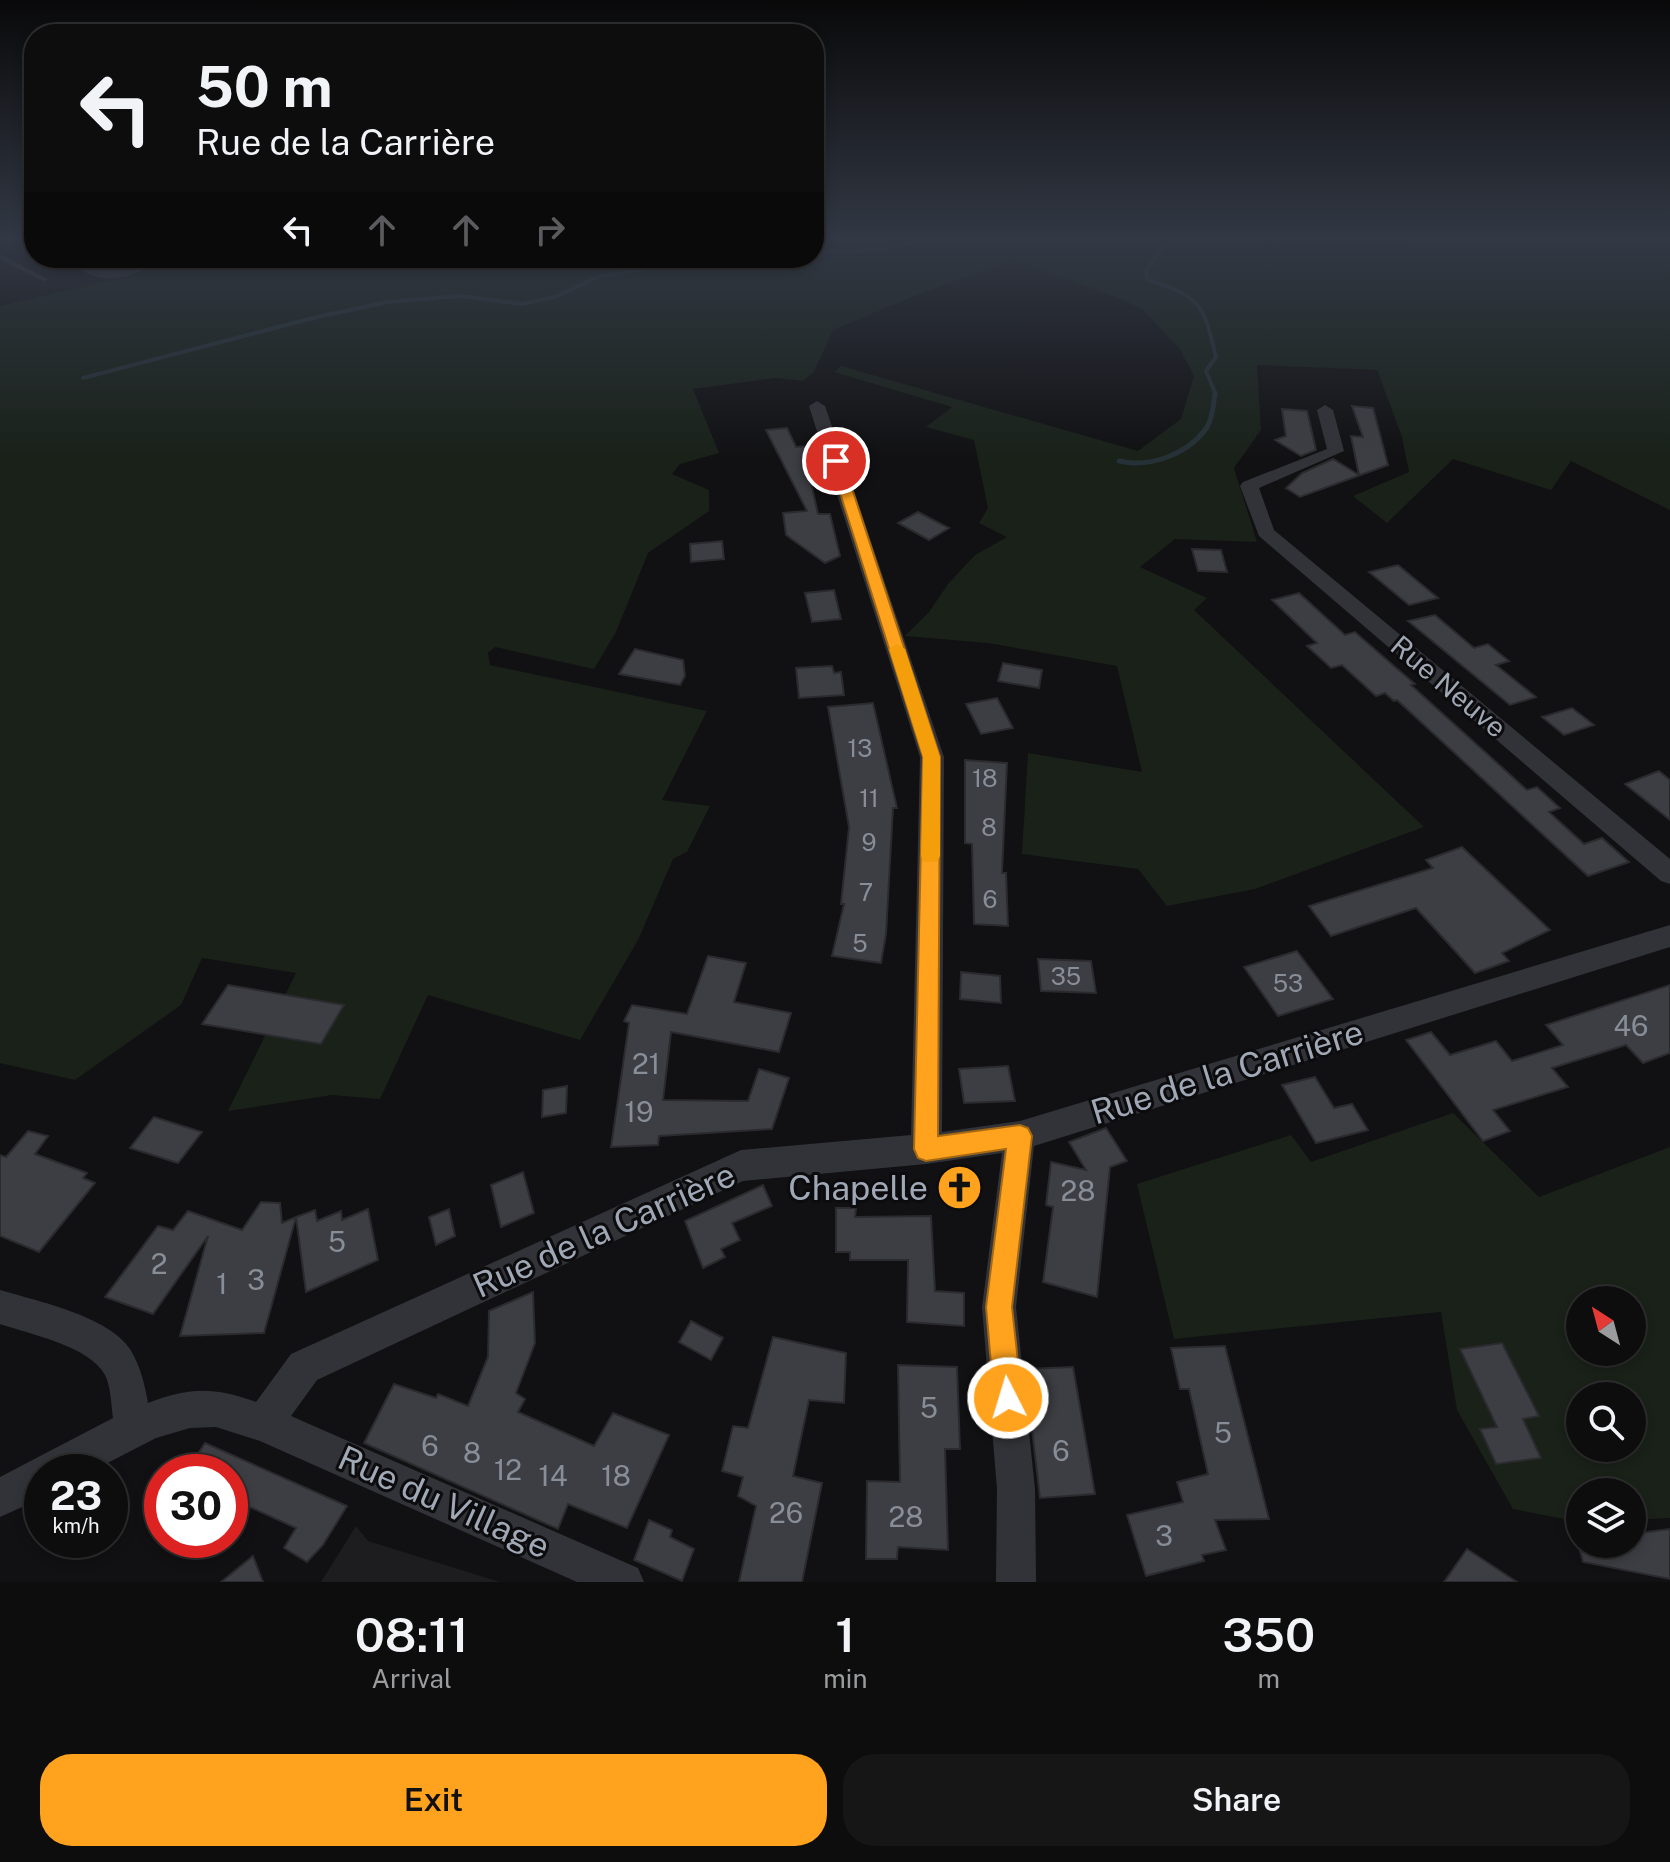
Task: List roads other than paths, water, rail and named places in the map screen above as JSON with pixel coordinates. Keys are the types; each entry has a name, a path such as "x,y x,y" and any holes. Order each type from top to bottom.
{"street":[{"path":"817,406 932,757 926,1149"},
{"name":"Rue Neuve","path":"1325,410 1336,451 1249,486 1264,534 1277,547 1304,562 1670,874"},
{"name":"Rue de la Carrière","path":"263,1423 304,1367 741,1166 926,1149 1020,1136 1670,936"},
{"path":"1016,1582 1016,1489 999,1307 1020,1136"},
{"path":"0,1307 58,1326 105,1350 116,1360 123,1376 134,1430"},
{"path":"87,1454 134,1430 188,1409 211,1408 263,1423"},
{"name":"Rue du Village","path":"263,1423 624,1582"},
{"path":"0,1498 24,1486"}],"waterway":[{"path":"83,378 346,311"},
{"path":"1202,311 1216,357 1206,371 1216,395"},
{"path":"1119,461 1154,461 1188,446 1207,427 1215,393"}],"place":[{"name":"Chapelle","path":"959,1188"}]}
